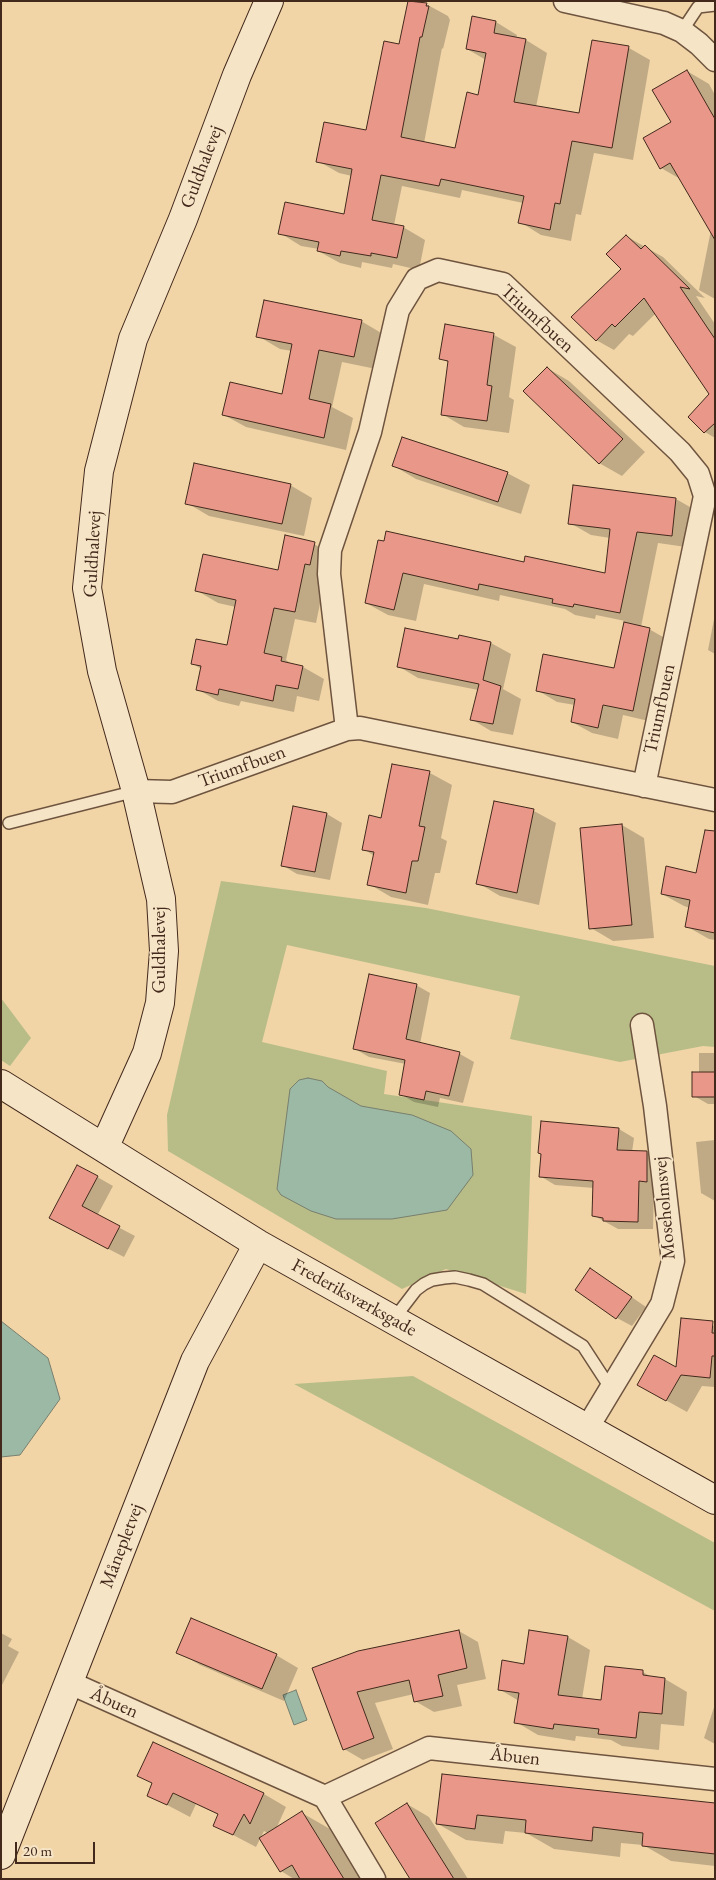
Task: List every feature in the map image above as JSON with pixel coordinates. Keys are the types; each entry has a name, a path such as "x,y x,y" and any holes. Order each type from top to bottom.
{"street":[{"name":"Guldhalevej","path":"104,1148 147,1054 160,1003 164,951 161,899 136,792 102,672 87,588 99,471 133,339 183,219 237,75 269,1"},
{"path":"565,1 664,23 682,31 715,60"},
{"name":"Triumfbuen","path":"347,729 330,574 330,550 370,432 398,310 417,279 438,270 503,284 680,452 698,474 705,496 644,786"},
{"name":"Triumfbuen","path":"136,792 172,792 347,729 373,730 715,800"},
{"name":"Moseholmsvej","path":"586,1430 662,1304 672,1261 655,1106 642,1025"},
{"name":"Frederiksværksgade","path":"1,1084 258,1244 586,1430 715,1500"},
{"name":"Månepletvej","path":"1,1855 195,1361 258,1244"},
{"name":"Åbuen","path":"68,1682 325,1797 429,1748 715,1779"},
{"path":"325,1797 374,1879"}],"lane":[{"path":"682,31 698,7 715,4"},
{"path":"10,823 136,792"},
{"path":"393,1320 416,1290 432,1280 450,1277 483,1284 582,1346 611,1389"}],"green space":[{"path":"221,881 426,908 715,966 715,1047 703,1046 620,1062 510,1039 520,996 287,945 262,1042 387,1071 384,1094 532,1116 526,1294 446,1269 402,1289 168,1151 167,1115"},
{"path":"1,998 31,1038 10,1066 1,1060"},
{"path":"413,1376 715,1543 715,1611 294,1384"}],"shaded area":[{"path":"308,1078 322,1081 328,1087 361,1106 412,1115 451,1131 471,1149 473,1175 447,1210 392,1219 336,1219 311,1211 281,1195 277,1189 290,1089 299,1080"},
{"path":"1,1321 48,1358 60,1399 20,1455 1,1457"},
{"path":"296,1690 307,1720 294,1725 283,1695"}],"building":[{"path":"408,1 427,3 426,6 429,6 422,37 420,37 401,137 455,148 467,92 478,95 486,53 466,49 472,16 496,21 494,33 526,39 514,102 579,113 592,40 629,46 612,148 572,141 560,204 555,203 550,230 518,223 524,196 441,179 439,186 381,175 372,220 404,226 397,258 371,253 371,256 341,251 340,256 317,251 319,242 278,234 285,202 344,214 352,169 316,162 324,122 366,130 384,41 399,44"},
{"path":"687,70 715,119 715,240 670,163 660,169 643,138 671,122 652,90"},
{"path":"626,235 641,249 645,245 690,289 680,287 715,339 715,423 704,433 688,417 709,394 644,298 615,327 612,324 596,341 571,317 621,269 606,254"},
{"path":"264,300 362,320 354,357 319,350 309,399 331,404 324,438 222,415 230,382 282,394 292,344 256,337"},
{"path":"445,324 494,333 487,385 492,386 487,421 441,415 448,361 439,359"},
{"path":"547,367 623,439 599,464 523,391"},
{"path":"402,437 508,472 498,502 392,466"},
{"path":"194,463 291,484 282,524 185,504"},
{"path":"573,485 676,498 672,536 637,532 620,613 574,604 573,607 552,603 553,599 479,584 478,590 403,573 394,610 365,603 378,540 384,541 386,531 524,562 525,556 605,573 610,529 568,524"},
{"path":"285,535 315,542 310,565 305,564 295,612 274,608 264,653 282,657 281,661 303,666 298,689 276,685 273,701 219,689 218,695 196,690 201,666 191,664 196,639 227,645 236,600 195,591 203,554 278,570"},
{"path":"624,622 650,628 633,711 603,705 598,728 571,722 575,699 536,691 543,654 614,668"},
{"path":"405,628 458,639 459,635 491,642 483,680 501,686 493,724 470,720 479,684 397,667"},
{"path":"392,764 430,771 419,826 425,827 418,861 412,861 406,893 367,885 374,852 362,850 369,815 381,818"},
{"path":"494,801 534,809 517,893 476,884"},
{"path":"293,806 327,813 315,872 281,866"},
{"path":"622,824 632,925 589,929 580,828"},
{"path":"705,830 715,831 715,933 685,927 690,900 661,894 666,866 696,873"},
{"path":"369,974 417,984 406,1039 460,1052 449,1096 426,1091 424,1100 399,1095 405,1060 353,1049"},
{"path":"692,1072 715,1072 715,1097 692,1097"},
{"path":"541,1121 619,1128 617,1150 647,1151 647,1182 639,1181 638,1222 603,1221 603,1218 592,1216 593,1181 539,1177 541,1154 538,1153"},
{"path":"77,1165 98,1176 82,1206 120,1226 108,1249 49,1218"},
{"path":"590,1268 632,1297 616,1319 575,1290"},
{"path":"681,1318 713,1321 712,1333 715,1333 715,1356 712,1356 710,1378 681,1375 666,1401 637,1385 654,1355 676,1367"},
{"path":"191,1618 277,1654 262,1689 176,1653"},
{"path":"459,1630 467,1668 438,1675 443,1696 414,1702 409,1680 357,1692 374,1738 343,1750 312,1668 358,1651"},
{"path":"529,1630 568,1636 558,1695 601,1700 605,1666 643,1670 643,1675 665,1678 662,1714 639,1712 636,1738 598,1734 599,1729 554,1724 553,1729 514,1723 519,1693 498,1690 502,1660 524,1664"},
{"path":"153,1742 264,1793 250,1824 244,1814 233,1835 213,1826 218,1814 173,1793 167,1805 147,1796 152,1783 137,1776"},
{"path":"442,1774 715,1803 715,1854 642,1846 643,1833 593,1827 592,1841 525,1833 526,1820 477,1815 475,1829 436,1824"},
{"path":"407,1803 454,1879 410,1879 375,1823"},
{"path":"302,1811 344,1879 300,1879 292,1865 280,1872 259,1838"}]}
